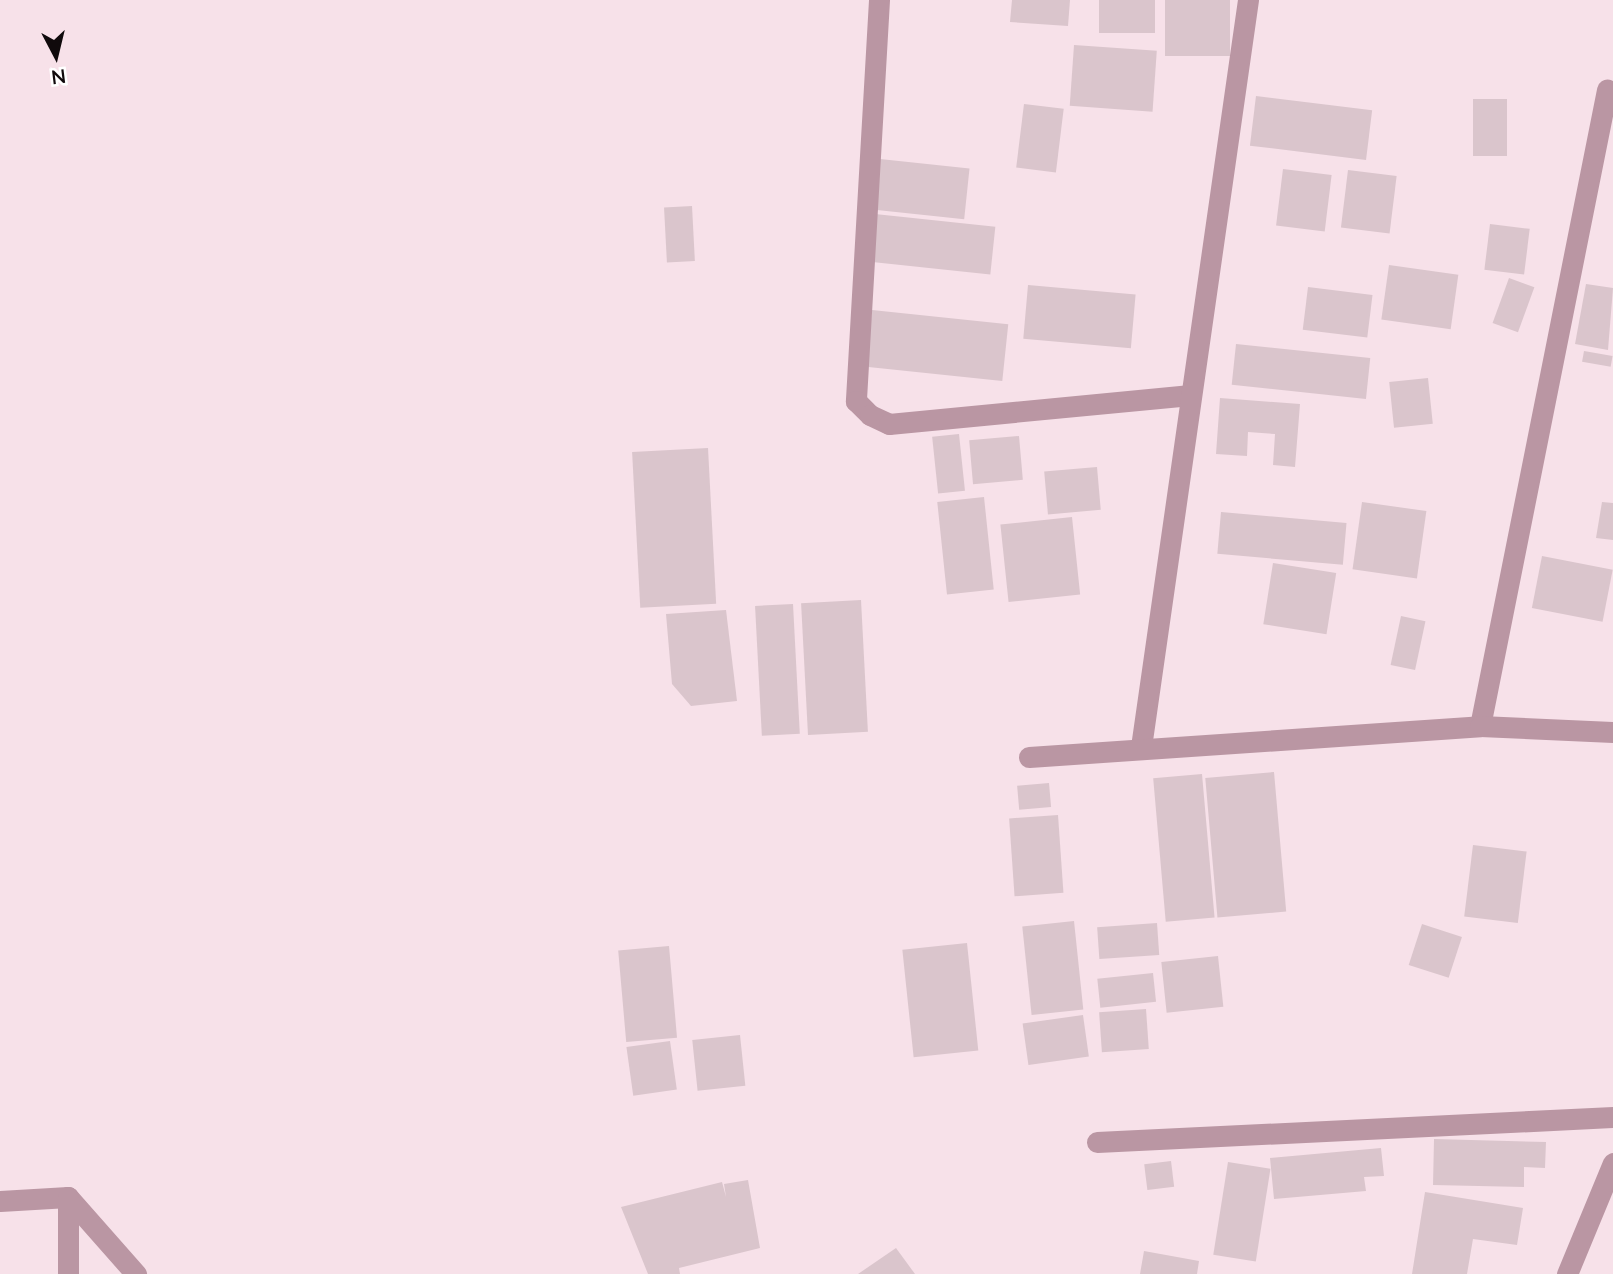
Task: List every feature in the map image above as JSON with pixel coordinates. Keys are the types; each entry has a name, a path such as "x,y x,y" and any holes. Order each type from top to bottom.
{"street":[{"path":"879,0 856,401 889,424 1191,395"},
{"path":"1141,747 1248,0"},
{"path":"1480,726 1607,90"},
{"path":"1029,757 1141,747 1480,726 1613,732"},
{"path":"1097,1142 1613,1117"},
{"path":"1567,1274 1613,1163"},
{"path":"0,1201 68,1197"},
{"path":"68,1197 68,1274"},
{"path":"68,1197 136,1274"}],"building":[{"path":"1012,0 1070,0 1068,26 1010,22"},
{"path":"1099,0 1155,0 1155,33 1099,33"},
{"path":"1165,0 1230,0 1230,56 1165,56"},
{"path":"1074,45 1157,51 1153,112 1070,106"},
{"path":"1256,96 1372,110 1366,160 1250,146"},
{"path":"1473,99 1507,99 1507,156 1473,156"},
{"path":"1024,104 1064,109 1056,172 1016,168"},
{"path":"880,159 970,168 964,219 875,210"},
{"path":"1283,169 1332,175 1325,232 1276,226"},
{"path":"1348,170 1397,176 1390,234 1341,228"},
{"path":"692,206 695,261 667,262 664,207"},
{"path":"875,214 995,227 990,274 870,262"},
{"path":"1490,224 1530,229 1524,275 1484,270"},
{"path":"1389,265 1458,275 1451,329 1381,319"},
{"path":"1509,278 1534,287 1518,332 1493,323"},
{"path":"1586,284 1613,288 1608,350 1575,344"},
{"path":"1028,285 1136,294 1131,348 1023,339"},
{"path":"1308,287 1373,295 1367,338 1303,330"},
{"path":"872,310 1008,324 1002,381 866,367"},
{"path":"1236,344 1370,358 1366,399 1232,385"},
{"path":"1584,351 1613,356 1611,367 1582,362"},
{"path":"1428,378 1433,424 1394,428 1389,382"},
{"path":"1220,398 1300,404 1295,467 1273,465 1275,434 1248,432 1247,456 1216,454"},
{"path":"959,434 965,491 938,494 932,437"},
{"path":"1019,436 1023,480 973,484 969,440"},
{"path":"708,448 716,604 640,608 632,452"},
{"path":"1097,467 1101,510 1048,514 1044,472"},
{"path":"984,497 994,589 947,594 937,502"},
{"path":"1362,502 1426,511 1417,578 1353,569"},
{"path":"1602,502 1613,503 1613,540 1596,538"},
{"path":"1221,512 1347,523 1343,565 1217,554"},
{"path":"1072,517 1080,595 1009,602 1000,525"},
{"path":"1542,556 1613,570 1603,622 1532,608"},
{"path":"1273,563 1336,573 1327,634 1263,624"},
{"path":"861,600 868,732 808,735 801,603"},
{"path":"793,604 800,734 762,736 755,606"},
{"path":"726,610 737,701 691,706 672,684 666,614"},
{"path":"1401,616 1425,621 1415,670 1391,665"},
{"path":"1274,772 1286,911 1217,917 1205,778"},
{"path":"1202,774 1215,917 1166,922 1153,778"},
{"path":"1049,783 1051,807 1019,810 1017,786"},
{"path":"1058,815 1063,893 1015,896 1009,818"},
{"path":"1473,845 1527,852 1518,923 1464,916"},
{"path":"1074,921 1083,1010 1032,1015 1022,926"},
{"path":"1157,923 1159,955 1099,959 1097,927"},
{"path":"1422,924 1462,937 1449,978 1409,965"},
{"path":"967,943 978,1050 914,1057 902,950"},
{"path":"669,946 677,1038 626,1042 618,950"},
{"path":"1218,956 1223,1007 1167,1013 1161,962"},
{"path":"1153,973 1156,1002 1100,1008 1097,979"},
{"path":"1146,1009 1149,1049 1102,1052 1099,1012"},
{"path":"1083,1015 1089,1057 1028,1065 1023,1023"},
{"path":"740,1035 745,1086 698,1091 692,1040"},
{"path":"670,1041 677,1090 633,1096 626,1047"},
{"path":"1434,1139 1546,1142 1545,1168 1524,1167 1524,1187 1433,1185"},
{"path":"1381,1148 1384,1176 1364,1177 1366,1191 1274,1199 1270,1158"},
{"path":"1171,1161 1174,1187 1147,1190 1144,1164"},
{"path":"1228,1162 1270,1169 1256,1262 1213,1255"},
{"path":"748,1180 760,1248 679,1268 680,1274 648,1274 621,1207 722,1182 726,1197 724,1184"},
{"path":"1425,1192 1523,1208 1517,1245 1473,1239 1467,1274 1412,1274"},
{"path":"896,1248 915,1274 858,1274"},
{"path":"1144,1251 1199,1261 1197,1274 1140,1274"}]}
